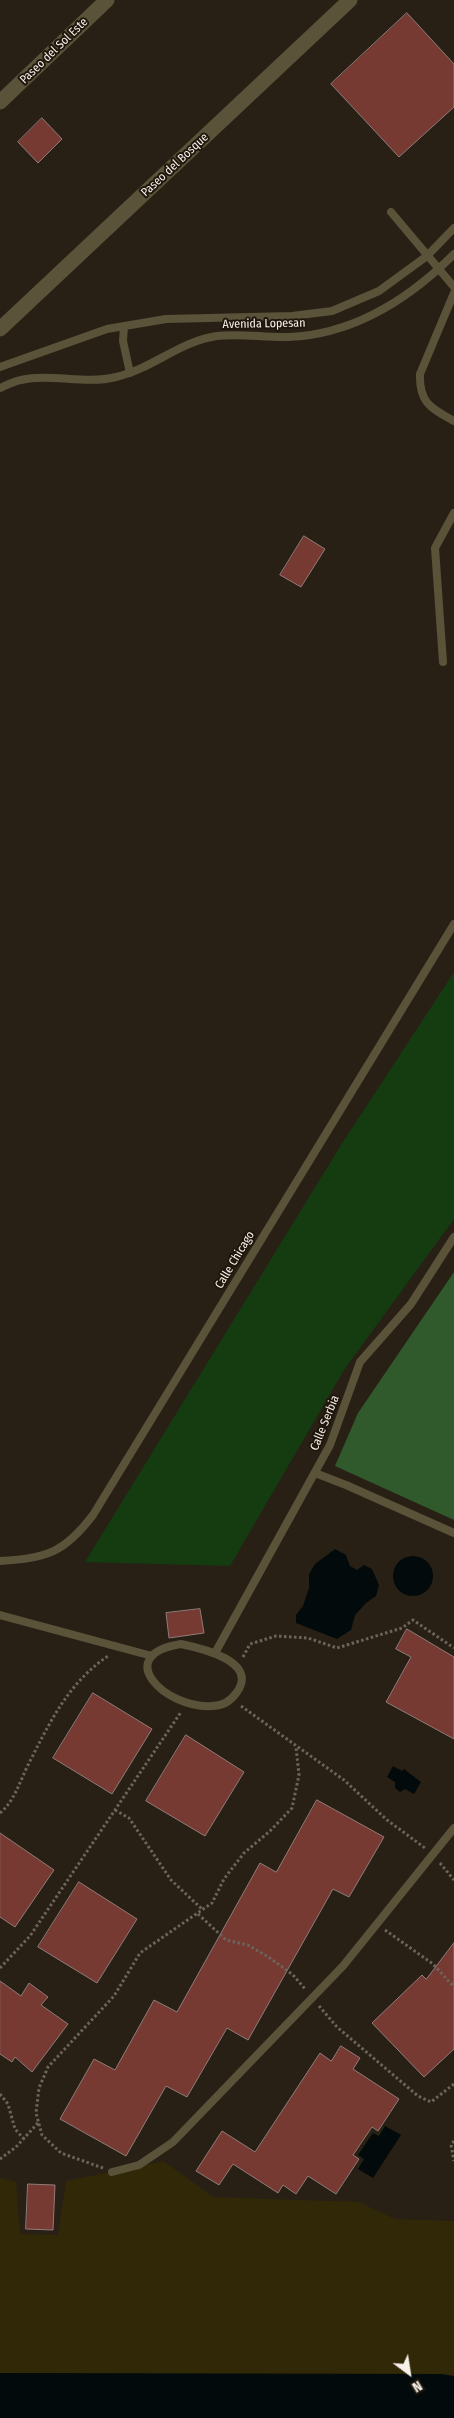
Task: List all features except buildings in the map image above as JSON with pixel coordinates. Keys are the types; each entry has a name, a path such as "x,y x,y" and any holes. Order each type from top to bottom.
{"street":[{"name":"Paseo del Sol Este","path":"0,102 107,0"},
{"name":"Paseo del Bosque","path":"0,330 350,0"}],"lane":[{"path":"391,212 454,287"},
{"name":"Avenida Lopesan","path":"0,367 107,329 124,326 166,319 292,316 332,311 379,291 427,256 454,228"},
{"name":"Avenida Lopesan","path":"0,388 21,380 44,378 89,381 116,378 142,369 183,345 217,336 290,337 334,331 386,309 439,269 454,254"},
{"path":"454,293 420,374 419,388 429,406 454,420"},
{"path":"124,326 123,341 130,373"},
{"path":"443,662 435,548 454,513"},
{"name":"Calle Chicago","path":"0,1561 34,1559 58,1550 78,1535 93,1515 454,924"},
{"name":"Calle Serbia","path":"215,1653 330,1445 360,1362 411,1304 454,1237"},
{"path":"315,1474 346,1485 454,1534"},
{"path":"0,1615 152,1656"},
{"path":"181,1644 215,1653 224,1657 237,1668 241,1678 239,1689 232,1700 214,1706 186,1704 165,1694 155,1686 149,1677 148,1666 152,1656 164,1647 181,1644"},
{"path":"112,2172 139,2165 173,2142 343,1966 454,1828"}],"path":[{"path":"237,1668 250,1644 276,1636 308,1638 337,1648 402,1628 413,1620 454,1648"},
{"path":"0,1813 10,1804 66,1694 88,1669 119,1648"},
{"path":"232,1700 263,1719 296,1747 344,1780 387,1820 433,1854 454,1880"},
{"path":"0,1968 30,1936 186,1704"},
{"path":"112,2172 61,2153 42,2135 36,2113 39,2088 48,2067 114,1996 140,1953 212,1903 224,1879 244,1853 270,1831 292,1808 299,1775 296,1747"},
{"path":"115,1810 129,1818 171,1880 203,1910"},
{"path":"376,1925 395,1936 433,1964 454,1987"},
{"path":"431,2102 454,2084"},
{"path":"0,2094 8,2104 15,2129 24,2139"},
{"path":"0,2159 24,2139 38,2123"},
{"path":"454,2141 451,2145 454,2162"}],"green space":[{"path":"454,972 454,1219 344,1370 230,1566 85,1562 341,1145"},
{"path":"454,1272 454,1520 335,1466 358,1413"}],"sand":[{"path":"164,2161 213,2197 359,2202 395,2219 454,2221 454,2376 0,2373 0,2178 16,2182 20,2234 58,2235 66,2181"}],"shaded area":[{"path":"335,1549 346,1555 350,1566 357,1570 364,1565 372,1569 379,1585 376,1596 366,1603 355,1615 351,1630 337,1639 296,1623 296,1615 303,1606 309,1588 309,1574 315,1564"},
{"path":"413,1556 427,1562 433,1576 427,1590 413,1596 399,1590 393,1576 399,1562"},
{"path":"393,1766 402,1771 404,1769 421,1782 414,1794 405,1789 400,1792 395,1788 395,1782 387,1777"},
{"path":"385,2126 401,2135 373,2178 358,2169 364,2159 358,2155 373,2133 379,2136"},
{"path":"0,2373 442,2374 454,2376 454,2418 0,2418"}]}
